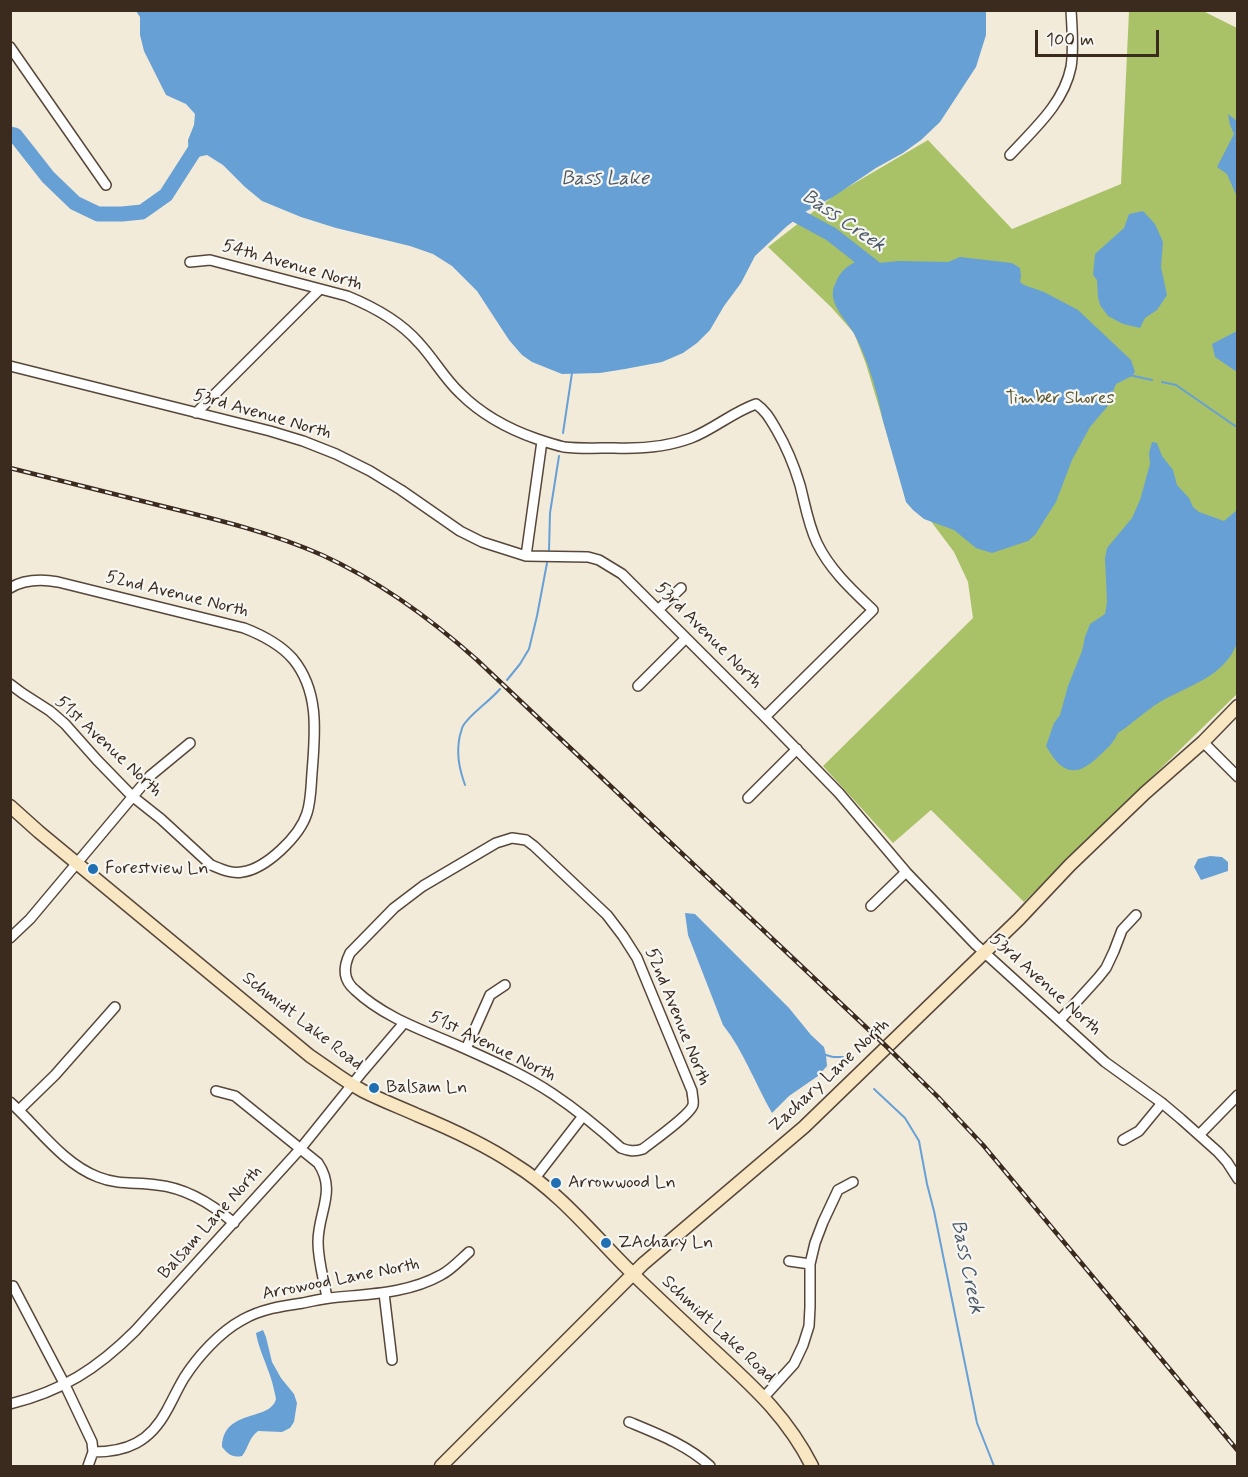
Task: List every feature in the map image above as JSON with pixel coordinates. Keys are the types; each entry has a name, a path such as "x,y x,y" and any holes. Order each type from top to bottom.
{"street":[{"path":"1010,155 1045,118 1065,85 1071,67 1071,10"},
{"path":"10,47 106,185"},
{"name":"54th Avenue North","path":"190,262 210,260 320,288 347,296 386,314 418,341 458,391 474,407 495,421 520,433 563,447 654,446 689,438 727,419 741,409 756,404 765,410 787,449 800,486 810,528 818,545 829,564 843,581 873,610 765,717"},
{"path":"196,413 320,288"},
{"name":"53rd Avenue North","path":"10,366 303,441 370,471 460,531 482,542 526,556 588,557 599,560 622,574 839,793 906,872 975,944 1105,1062 1162,1103 1199,1135 1227,1162 1238,1179"},
{"path":"526,556 542,441"},
{"name":"52nd Avenue North","path":"10,588 26,581 58,582 232,625 263,636 293,659 306,678 312,696 314,713 315,732 307,813 300,828 270,859 261,866 240,873"},
{"path":"658,610 681,588"},
{"path":"638,686 686,638"},
{"name":"51st Avenue North","path":"10,684 65,724 132,796 211,865 240,873"},
{"name":"Zachary Lane North","path":"441,1467 633,1274 673,1237 804,1127 1031,907 1070,865 1238,706"},
{"path":"1203,741 1238,777"},
{"path":"10,938 30,919 150,776 190,742"},
{"path":"748,798 797,750"},
{"name":"Schmidt Lake Road","path":"10,806 310,1056 338,1076 385,1101 487,1147 536,1178 633,1274 764,1397 786,1423 812,1467"},
{"name":"52nd Avenue North","path":"355,990 346,977 346,960 350,953 394,908 423,886 496,843 512,838 526,840 607,915 623,936 637,958 692,1091 693,1106 643,1149"},
{"path":"871,906 906,872"},
{"path":"1060,1020 1106,968 1122,930 1136,915"},
{"path":"466,1049 490,995 505,985"},
{"name":"51st Avenue North","path":"355,990 377,1007 404,1023 466,1049 553,1094 621,1148 628,1151 643,1149"},
{"path":"19,1110 55,1075 115,1007"},
{"name":"Balsam Lane North","path":"10,1404 34,1398 65,1385 113,1353 301,1148 404,1023"},
{"path":"216,1091 235,1096 318,1163 328,1188 318,1241 327,1298"},
{"path":"1199,1135 1238,1095"},
{"path":"10,1102 78,1167 98,1177 118,1183 175,1188 210,1205 234,1223"},
{"path":"1123,1140 1139,1131 1162,1103"},
{"path":"536,1178 583,1116"},
{"path":"764,1397 794,1364 803,1345 809,1326 810,1264 815,1243 838,1190 853,1182"},
{"name":"Arrowood Lane North","path":"93,1452 108,1452 130,1447 151,1432 160,1422 191,1368 225,1331 243,1319 267,1309 327,1298 384,1293 412,1287 442,1275 469,1252"},
{"path":"789,1261 810,1264"},
{"path":"13,1286 92,1442 93,1452 88,1467"},
{"path":"384,1293 392,1360"},
{"path":"629,1422 685,1447 700,1456 710,1467"}],"green space":[{"name":"Timber Shores","path":"1129,11 1203,11 1237,28 1237,694 1024,902 931,810 893,843 823,766 973,618 968,582 954,552 930,520 908,504 866,364 854,333 831,307 768,247 836,194 928,140 1012,229 1121,184"}],"water":[{"name":"Bass Lake","path":"986,10 986,35 976,67 940,122 903,153 805,212 786,227 755,256 741,283 710,330 697,343 683,353 662,362 600,373 562,374 532,362 522,355 509,340 477,291 452,266 433,254 301,217 262,201 223,165 207,155 189,159 188,140 194,125 195,114 186,104 166,95 144,51 140,35 140,17 136,11"},
{"path":"1228,114 1237,121 1237,197 1227,174 1217,167 1234,134"},
{"path":"1143,211 1155,224 1163,242 1161,267 1167,295 1157,310 1145,318 1140,328 1123,324 1108,316 1100,305 1097,280 1093,275 1095,254 1124,228 1129,214"},
{"path":"868,257 878,263 948,262 960,257 1012,263 1020,268 1020,282 1078,310 1131,360 1135,372 1116,384 1107,407 1090,427 1072,460 1056,502 1035,535 1028,541 992,553 976,548 954,530 924,519 906,502 867,364 853,332 833,297 834,287 842,272 853,263"},
{"path":"1237,331 1237,372 1215,357 1212,344"},
{"path":"1152,442 1157,443 1162,456 1173,470 1177,485 1199,512 1224,521 1237,510 1237,643 1224,664 1214,672 1154,706 1118,733 1110,745 1084,768 1070,770 1058,763 1046,746 1054,723 1060,715 1090,624 1105,614 1107,548 1132,518 1140,500 1150,464 1149,453"},
{"path":"1210,856 1222,857 1228,862 1228,871 1201,880 1194,867 1198,859"},
{"path":"685,913 695,914 789,1008 824,1047 827,1066 818,1076 789,1096 772,1113 743,1056 723,1025 688,935"},
{"path":"263,1330 272,1362 294,1394 297,1403 294,1422 290,1428 282,1432 258,1431 252,1437 242,1456 233,1456 222,1447 224,1435 230,1426 265,1411 276,1399 256,1333"}],"waterway":[{"path":"10,134 15,135 48,177 75,203 98,214 142,212 166,195 200,142"},
{"name":"Bass Creek","path":"783,208 831,234 877,270"},
{"name":"Bass Creek","path":"563,433 572,373"},
{"name":"Bass Creek","path":"1129,375 1152,380"},
{"name":"Bass Creek","path":"1162,382 1176,385 1238,428"},
{"name":"Bass Creek","path":"549,550 550,513 559,456"},
{"name":"Bass Creek","path":"507,680 529,649 547,563"},
{"name":"Bass Creek","path":"465,785 458,754 462,728 466,721 500,689"},
{"name":"Bass Creek","path":"826,1055 843,1057"},
{"name":"Bass Creek","path":"874,1089 905,1118 919,1141 977,1423 994,1466"}],"railway":[{"path":"10,468 225,522 303,547 364,576 441,630 477,660 938,1097 983,1145 1238,1451"}],"place":[{"name":"Forestview Ln","path":"93,869"},
{"name":"Balsam Ln","path":"374,1088"},
{"name":"Arrowwood Ln","path":"556,1183"},
{"name":"ZAchary Ln","path":"606,1243"}]}
